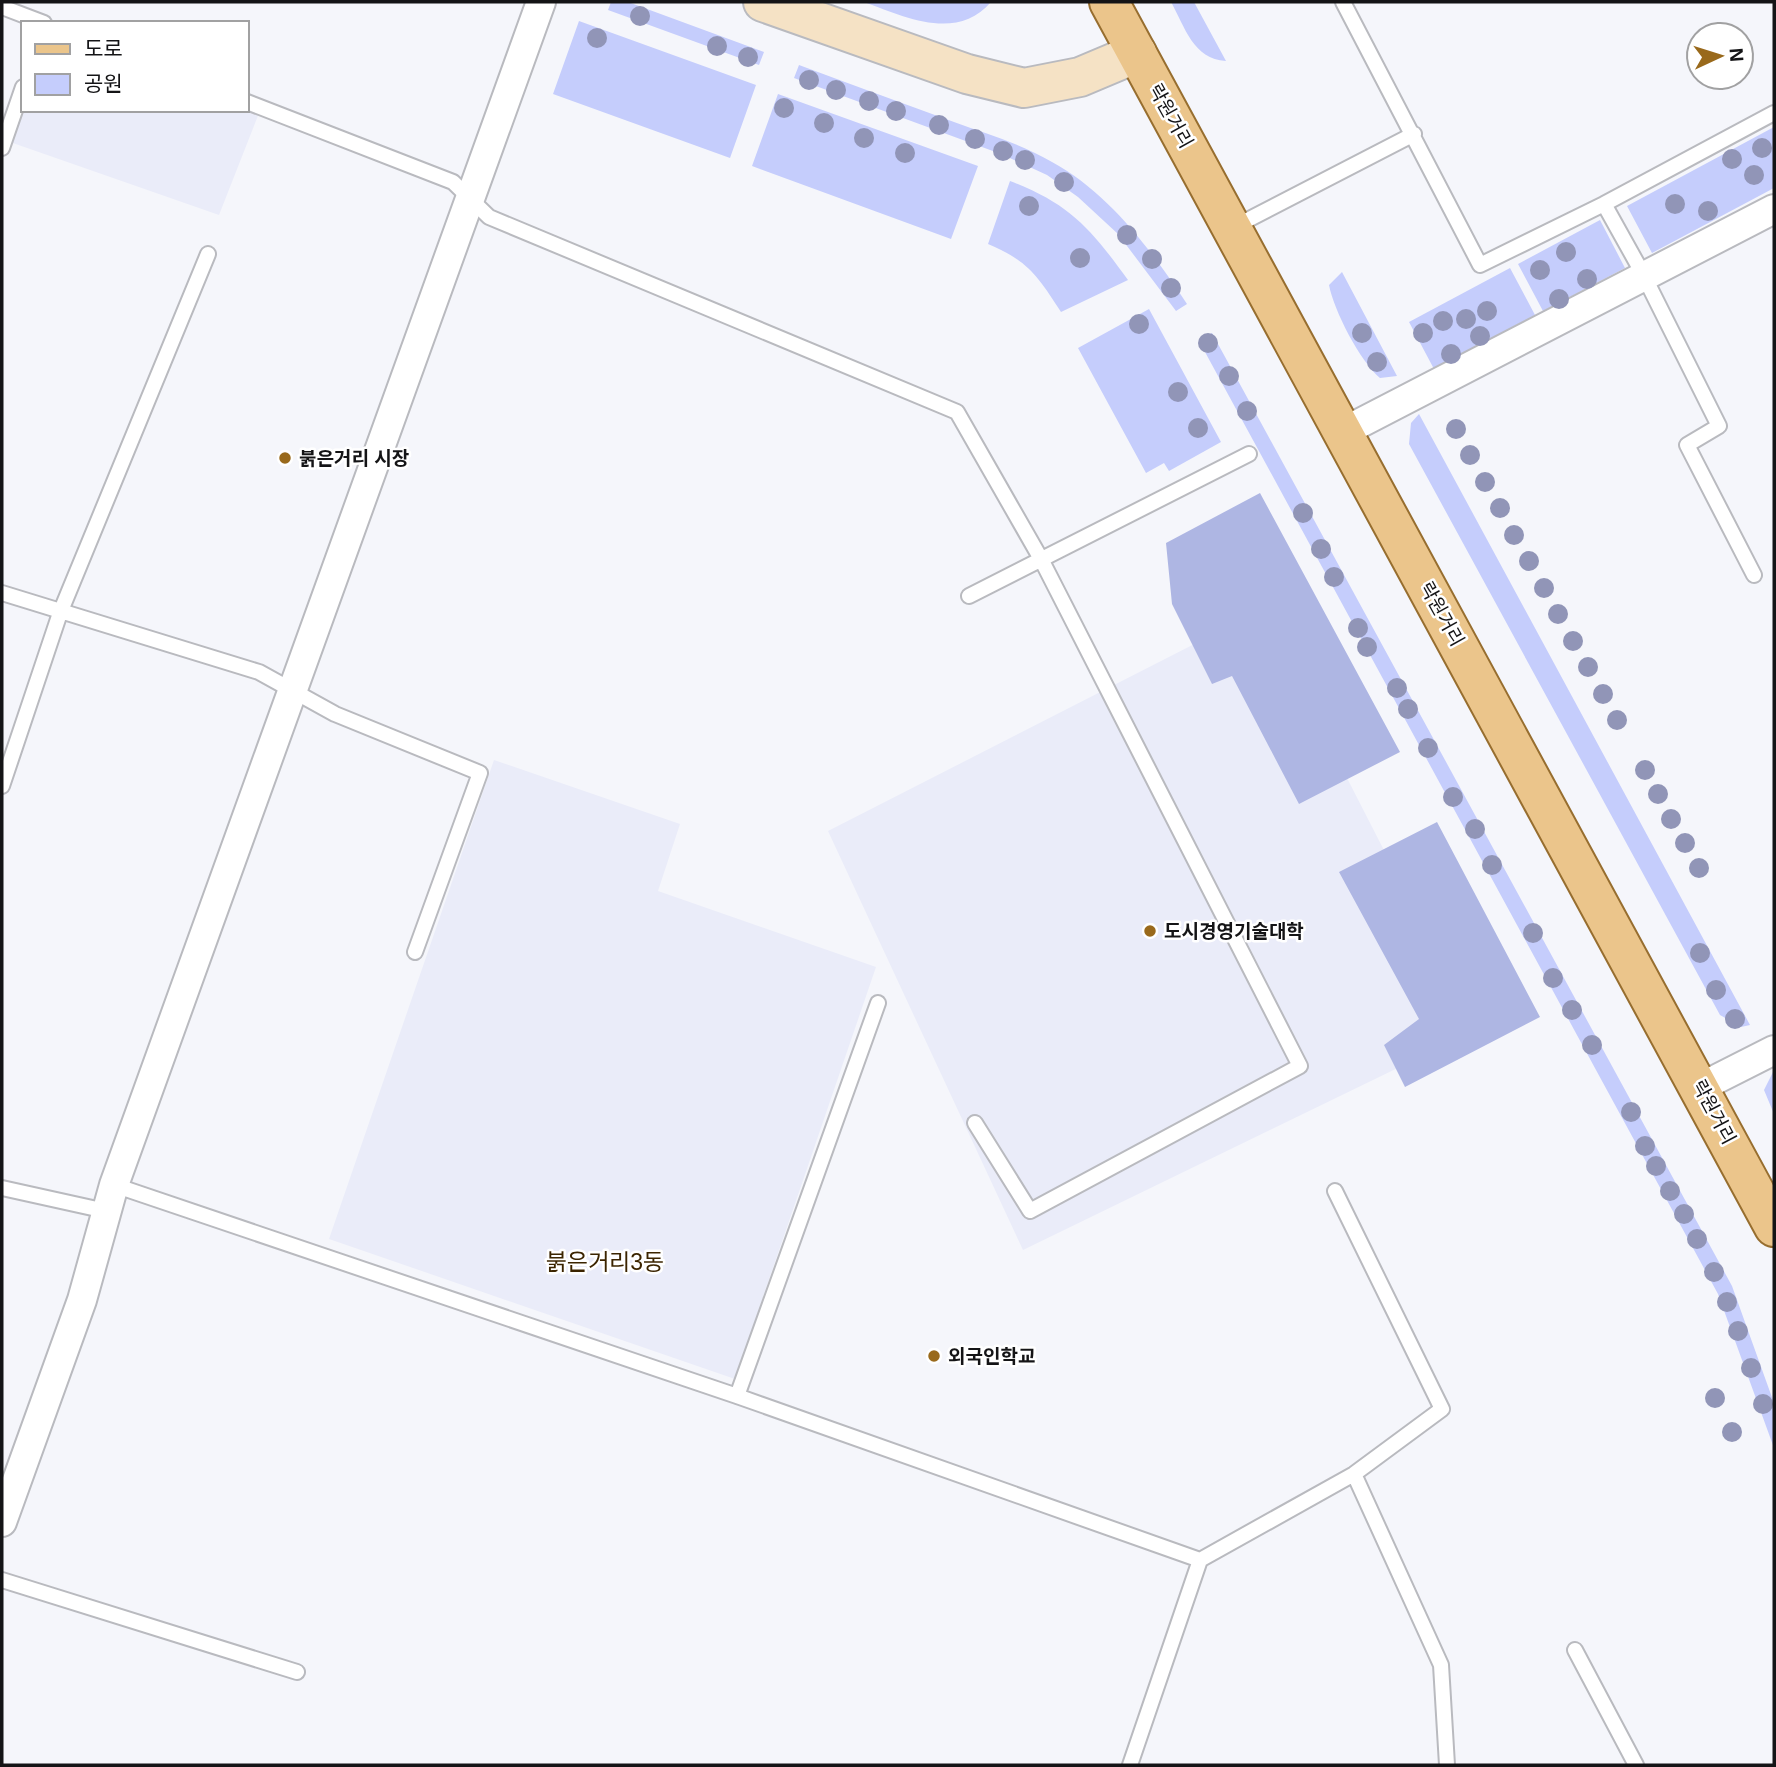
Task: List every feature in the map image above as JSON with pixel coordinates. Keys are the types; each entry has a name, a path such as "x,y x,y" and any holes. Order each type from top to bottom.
{"main road":[{"name":"락원거리","path":"1109,2 1701,1087 1774,1227"}],"street":[{"path":"2,1522 82,1300 110,1198 541,2"},
{"path":"763,2 967,74 1024,88 1080,76 1136,52"},
{"path":"1343,432 1643,274 1774,209"},
{"path":"1701,1087 1774,1050"}],"lane":[{"path":"1343,2 1415,134 1480,265 1604,204 1774,113"},
{"path":"2,7 39,21"},
{"path":"2,148 21,93"},
{"path":"248,102 453,182 489,217 957,412 1041,559 1300,1066 1030,1211 975,1123"},
{"path":"1232,228 1415,134"},
{"path":"1604,204 1643,274 1719,426 1687,445 1754,575"},
{"path":"2,786 60,612 208,254"},
{"path":"969,596 1249,454"},
{"path":"2,593 258,672 335,714 480,773 415,952"},
{"path":"737,1396 878,1003"},
{"path":"2,1188 110,1198 737,1396 1200,1560"},
{"path":"1130,1765 1200,1560 1354,1474 1442,1409 1335,1191"},
{"path":"1354,1474 1441,1665 1447,1765"},
{"path":"2,1580 297,1672"},
{"path":"1575,1650 1636,1765"}],"shaded area":[{"path":"248,108 259,113 219,215 10,142 22,112 248,112"},
{"path":"1260,493 1400,752 1299,804 1232,676 1212,684 1172,604 1166,543"},
{"name":"도시경영기술대학","path":"1261,610 1476,1030 1023,1250 828,831"},
{"path":"494,760 680,824 658,891 876,967 735,1379 329,1239"},
{"path":"1437,822 1540,1017 1405,1087 1384,1045 1419,1019 1339,872"}],"green space":[{"path":"611,2 628,2 764,52 759,65 608,10"},
{"path":"864,2 991,2 963,21 947,24 913,19"},
{"path":"1171,2 1194,2 1226,61 1215,59 1198,48"},
{"path":"579,21 756,85 730,158 553,94"},
{"path":"799,65 1004,140 1052,162 1073,175 1111,207 1144,244 1187,304 1176,311 1118,234 1078,197 1047,175 1001,154 794,78"},
{"path":"778,94 978,166 951,239 752,166"},
{"path":"1774,127 1774,188 1652,253 1627,206"},
{"path":"1010,181 1049,199 1078,220 1128,280 1061,312 1030,270 1013,256 988,244"},
{"path":"1600,220 1625,268 1543,311 1518,264"},
{"path":"1510,268 1535,315 1434,369 1409,322"},
{"path":"1342,272 1397,376 1380,378 1364,360 1349,335 1329,285"},
{"path":"1149,309 1221,442 1169,471 1164,463 1146,473 1078,348"},
{"path":"1212,333 1732,1286 1774,1403 1774,1448 1718,1294 1199,341"},
{"path":"1419,414 1750,1025 1741,1027 1720,1015 1409,444 1411,423"},
{"path":"1773,1072 1774,1075 1774,1114 1764,1090"}],"place":[{"name":"붉은거리 시장","path":"285,458"},
{"name":"도시경영기술대학","path":"1150,931"},
{"name":"외국인학교","path":"934,1356"}],"district":[{"name":"붉은거리3동","path":"605,1262"}]}
